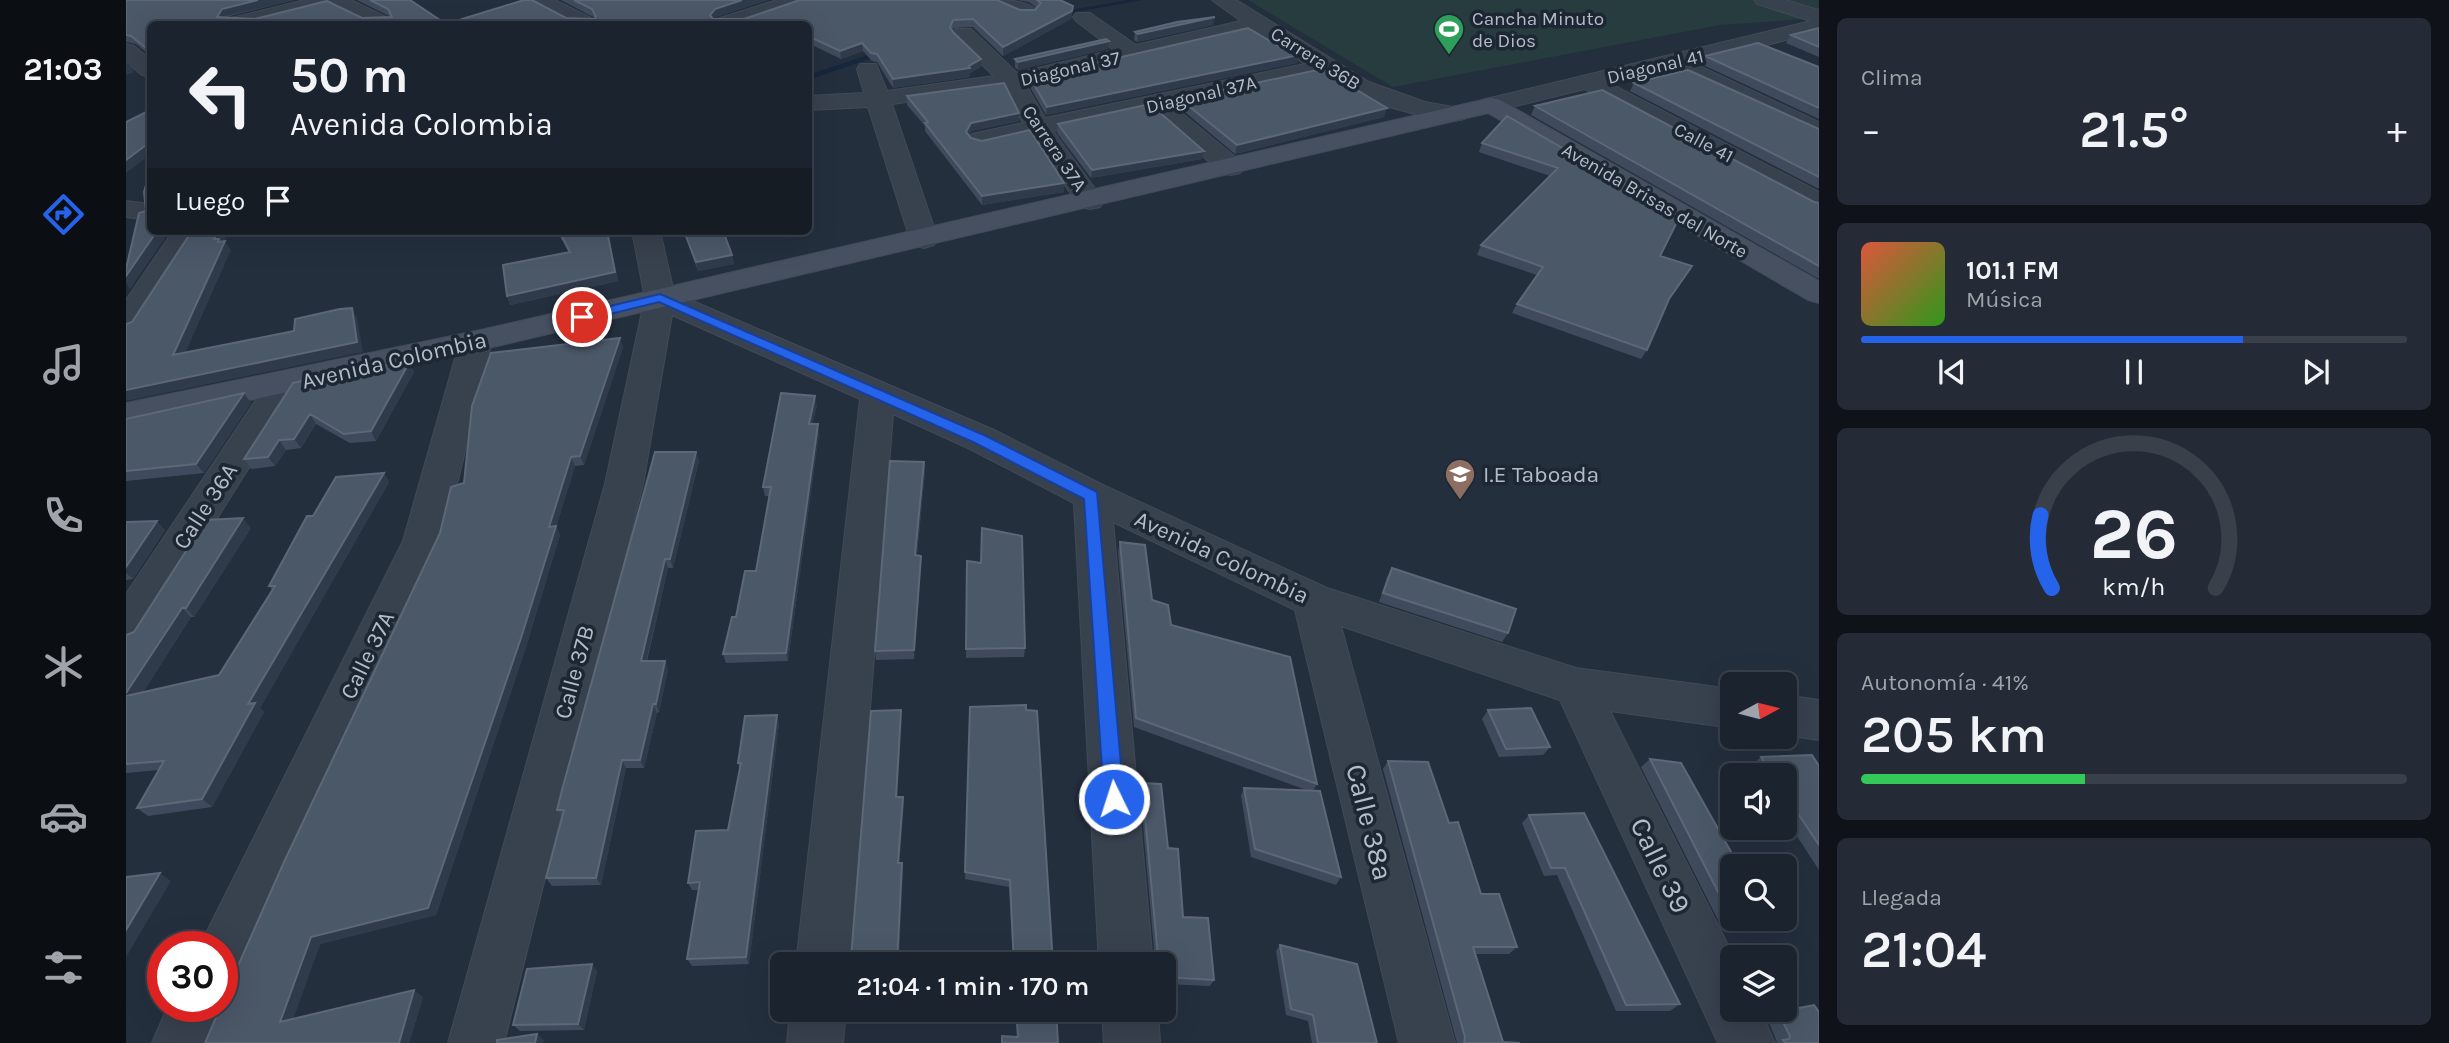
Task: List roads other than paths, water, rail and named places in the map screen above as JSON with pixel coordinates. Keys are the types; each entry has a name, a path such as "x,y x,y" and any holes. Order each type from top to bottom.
{"street":[{"path":"247,21 333,0 376,21"},
{"path":"540,0 580,21"},
{"path":"733,21 797,0"},
{"path":"1000,0 1028,11"},
{"name":"Carrera 36B","path":"1222,0 1261,23 1322,66 1386,99 1455,114"},
{"path":"1764,0 1819,17"},
{"path":"1083,17 1189,96"},
{"name":"Diagonal 37","path":"877,99 1142,63 1261,23"},
{"name":"Diagonal 41","path":"1491,105 1819,26"},
{"name":"Carrera 37A","path":"963,34 1012,81 1039,129 1090,201"},
{"path":"1758,42 1794,58"},
{"path":"126,52 147,47"},
{"path":"126,52 147,68"},
{"path":"1673,62 1819,131"},
{"name":"Diagonal 37A","path":"981,139 1157,104 1322,66"},
{"path":"868,69 924,239"},
{"name":"Calle 41","path":"1589,82 1819,203"},
{"path":"812,103 877,99"},
{"path":"1157,104 1231,167"},
{"name":"Avenida Colombia","path":"126,415 285,384 476,341 1090,201 1491,105"},
{"name":"Avenida Brisas del Norte","path":"1491,105 1819,294"},
{"path":"126,209 147,212"},
{"path":"126,323 184,235"},
{"path":"647,235 660,298"},
{"name":"Avenida Colombia","path":"660,298 877,396 981,439 1092,496 1313,600 1576,687 1720,706"},
{"name":"Calle 37B","path":"476,1043 624,484 660,298"},
{"name":"Calle 37A","path":"234,931 422,541 476,341"},
{"name":"Calle 36A","path":"126,628 285,384"},
{"path":"824,952 877,396"},
{"path":"1092,496 1125,952"},
{"name":"Calle 38a","path":"1313,600 1427,1043"},
{"name":"Calle 39","path":"1576,687 1747,1043"},
{"path":"1797,717 1819,720"},
{"path":"180,1043 190,1022"},
{"path":"815,1043 817,1022"},
{"path":"1131,1022 1132,1043"}],"waterway":[{"path":"1057,13 1140,0"},
{"path":"812,77 883,53"}],"place":[{"name":"Cancha Minuto de Dios","path":"1449,56"},
{"name":"I.E Taboada","path":"1460,501"}]}
